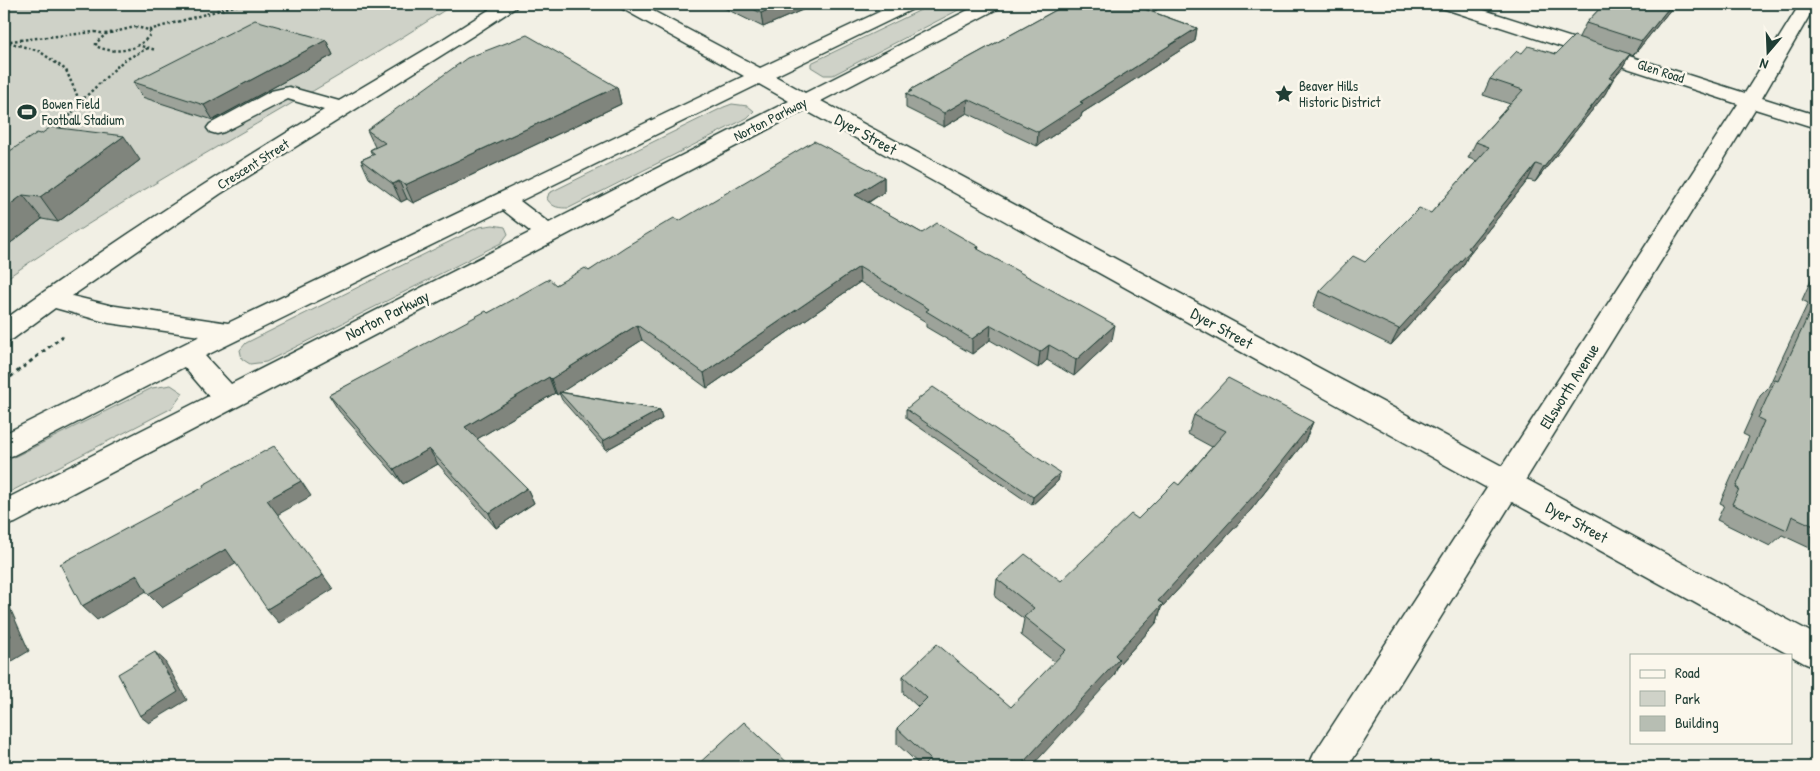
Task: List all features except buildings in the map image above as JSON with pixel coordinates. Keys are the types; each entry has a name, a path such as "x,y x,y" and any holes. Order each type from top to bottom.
{"street":[{"name":"Crescent Street","path":"4,333 50,298 123,248 341,108 472,30 509,4"},
{"name":"Dyer Street","path":"627,4 1816,652"},
{"path":"4,447 231,332 909,4"},
{"name":"Norton Parkway","path":"4,514 993,4"},
{"name":"Glen Road","path":"1448,4 1816,122"},
{"name":"Ellsworth Avenue","path":"1327,767 1810,4"},
{"path":"217,128 278,95 289,93 341,108"},
{"path":"505,200 547,233"},
{"path":"50,298 109,314 231,332"},
{"path":"188,354 227,398"}],"path":[{"path":"5,41 95,32 106,34 135,27 149,30 241,4"},
{"path":"106,34 96,42 96,46 100,49 117,50 137,45 150,37 151,33 149,30"},
{"path":"5,41 40,51 66,70 80,102"},
{"path":"137,45 156,50"},
{"path":"59,131 80,102 123,62 148,48"},
{"path":"4,382 66,334"}],"green space":[{"path":"4,4 454,4 342,74 114,208 4,280"},
{"path":"933,4 970,4 833,75 824,75 811,67 811,63"},
{"path":"732,104 748,106 754,111 747,118 569,208 556,207 547,199 549,193"},
{"path":"493,225 505,227 508,234 501,243 266,362 250,364 242,359 240,350 246,343 479,227"},
{"path":"171,385 183,393 172,408 4,495 4,462 152,388"}],"place":[{"name":"Beaver Hills Historic District","path":"1284,94"},
{"name":"Bowen Field Football Stadium","path":"27,112"}]}
